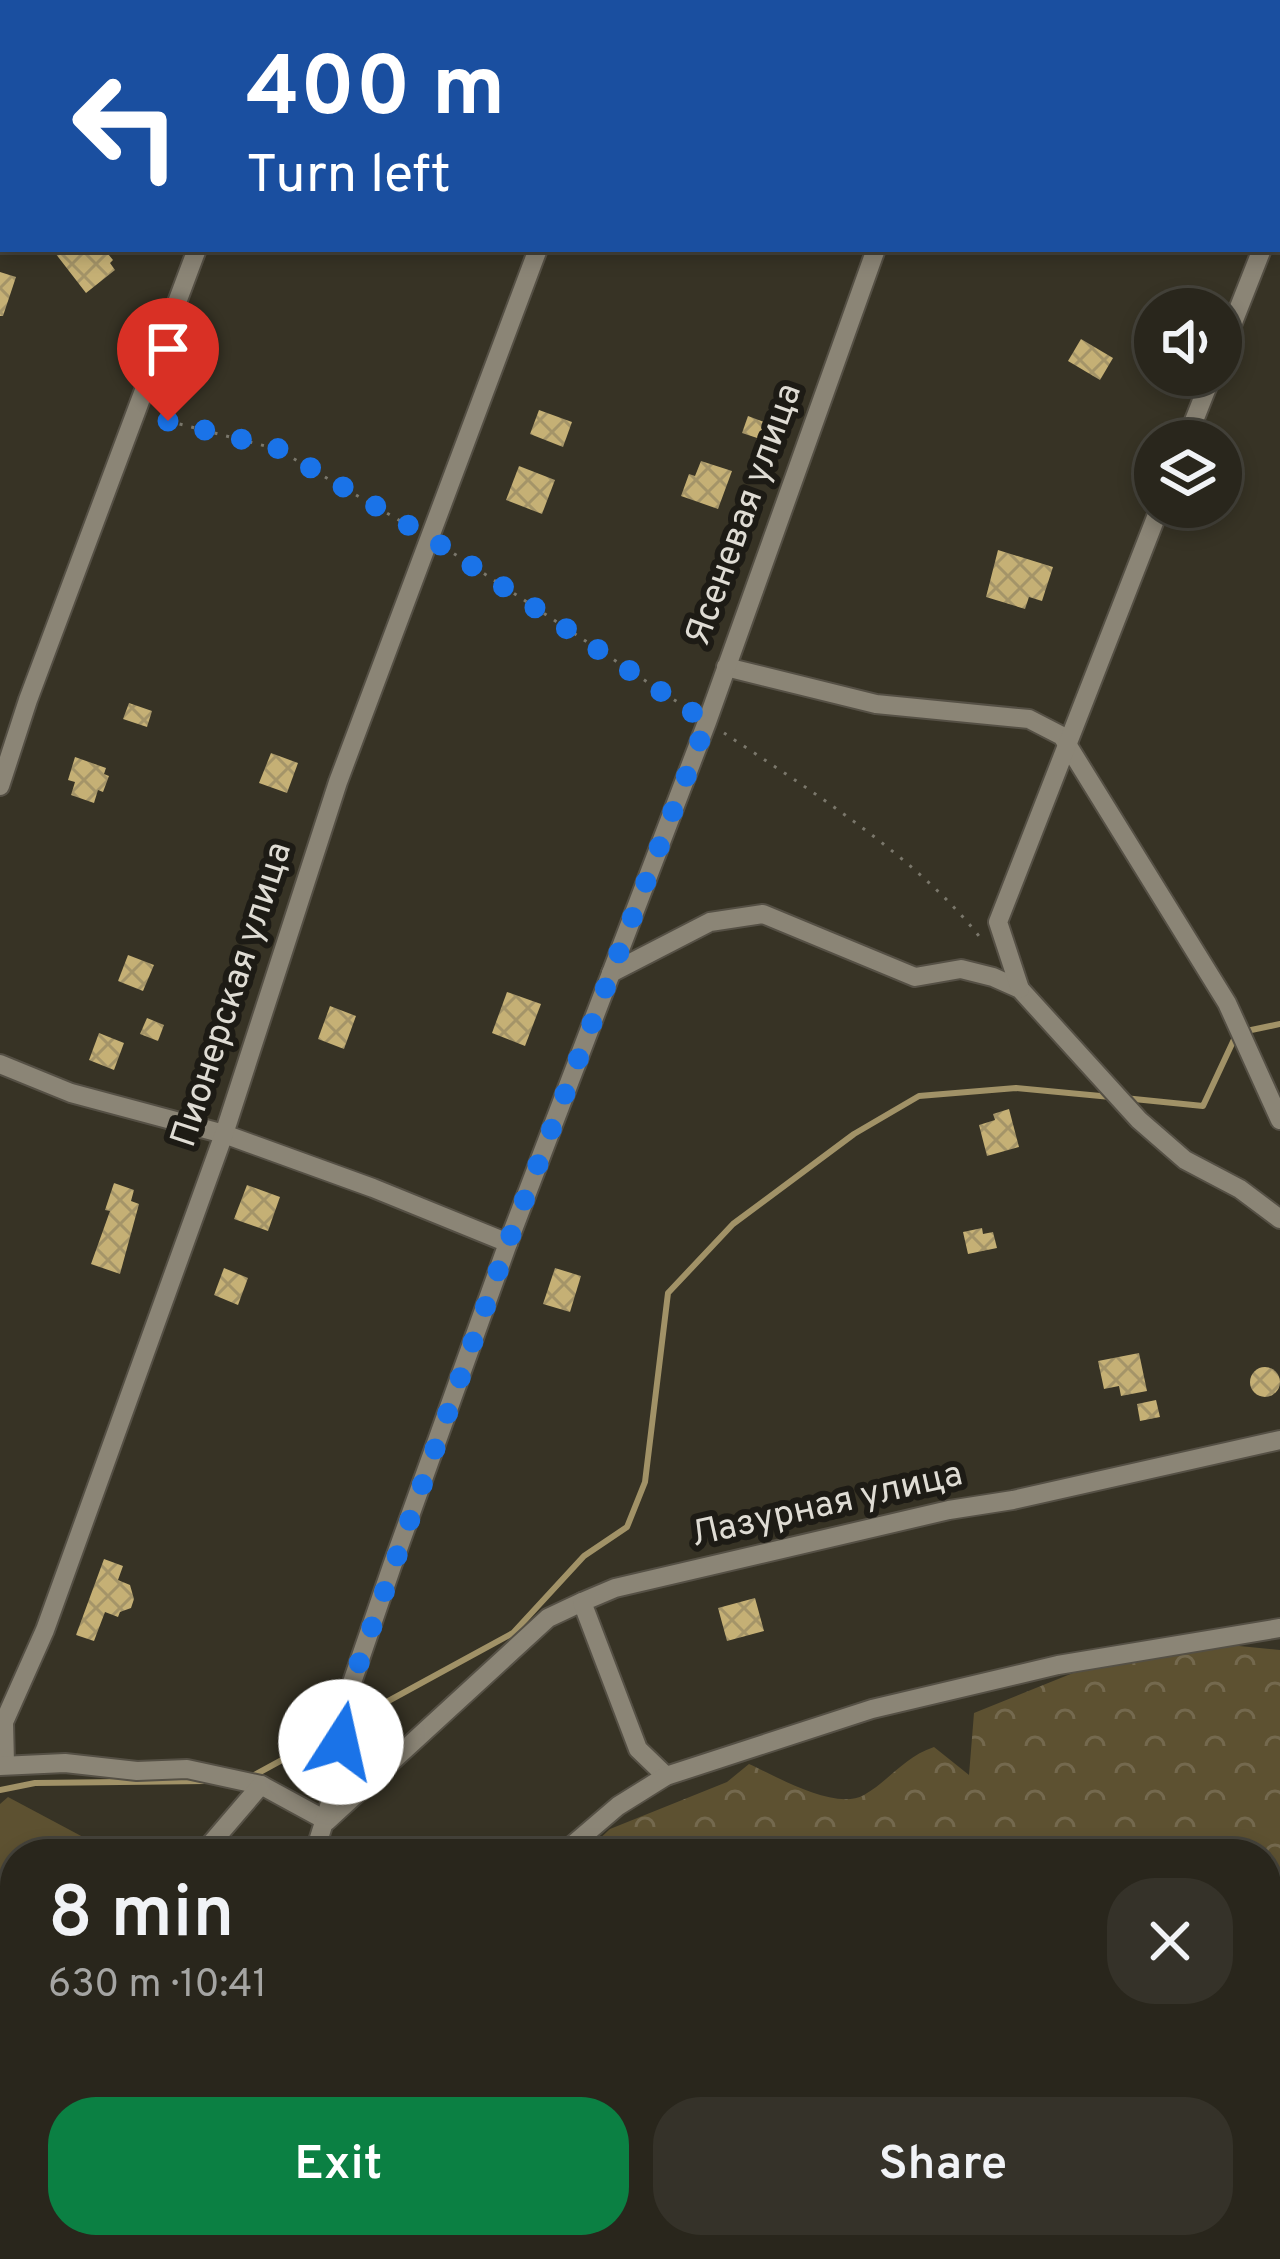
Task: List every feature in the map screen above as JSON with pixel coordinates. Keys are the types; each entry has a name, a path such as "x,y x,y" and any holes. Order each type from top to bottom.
{"street":[{"path":"0,785 196,252"},
{"name":"Пионерская улица","path":"3,1765 4,1722 45,1630 224,1134 338,782 537,252"},
{"name":"Ясеневая улица","path":"327,1822 346,1700 508,1243 707,722 875,252"},
{"path":"1242,300 1261,252"},
{"path":"1152,528 998,922 1020,988 1139,1120 1185,1160 1240,1189 1280,1219"},
{"path":"726,667 876,704 1029,719 1062,736 1227,1003 1280,1120"},
{"path":"611,973 710,922 764,914 915,977 961,969 1020,988"},
{"path":"0,1064 71,1094 224,1134 508,1243"},
{"name":"Лазурная улица","path":"327,1822 548,1618 615,1588 926,1515 1280,1440"},
{"path":"582,1602 638,1749 666,1776"},
{"path":"580,1839 666,1776 896,1704 1058,1665 1280,1628"},
{"path":"3,1765 65,1762 160,1772 187,1769 261,1785 327,1822 320,1839"},
{"path":"215,1839 261,1785"}],"path":[{"path":"168,421 277,448 430,538 805,787 952,900 993,953"}],"green space":[{"path":"1219,1644 1280,1650 1280,1839 599,1839 610,1829 727,1782 749,1764 838,1799 864,1795 934,1747 969,1775 974,1713 1073,1673"},
{"path":"8,1797 87,1839 0,1839 0,1804"}],"building":[{"path":"54,252 106,252 113,260 115,270 86,293"},
{"path":"0,272 16,277 3,316 0,316"},
{"path":"1081,339 1113,358 1100,380 1068,361"},
{"path":"539,410 572,422 563,447 530,434"},
{"path":"748,416 772,425 766,441 742,433"},
{"path":"701,461 732,471 718,509 681,496 689,474 695,476"},
{"path":"519,466 555,480 542,514 506,500"},
{"path":"998,550 1053,567 1042,601 1029,597 1025,609 986,597"},
{"path":"129,703 152,711 147,727 123,719"},
{"path":"271,753 298,763 287,793 259,783"},
{"path":"75,757 106,768 104,774 109,776 94,803 71,795 75,782 68,780"},
{"path":"128,955 154,965 143,991 118,981"},
{"path":"507,992 541,1004 525,1046 492,1033"},
{"path":"330,1006 356,1016 344,1049 318,1039"},
{"path":"147,1018 164,1025 158,1041 140,1034"},
{"path":"99,1033 124,1043 114,1070 89,1060"},
{"path":"1009,1109 1019,1147 987,1156 979,1125"},
{"path":"114,1183 134,1190 131,1201 139,1204 120,1274 91,1264 110,1211 105,1210"},
{"path":"247,1185 280,1197 268,1231 234,1219"},
{"path":"982,1228 983,1234 993,1232 997,1248 968,1254 963,1232"},
{"path":"224,1268 248,1278 238,1305 214,1295"},
{"path":"555,1268 581,1276 570,1312 543,1304"},
{"path":"1139,1353 1147,1391 1121,1396 1119,1386 1104,1389 1098,1361"},
{"path":"1265,1367 1276,1371 1280,1382 1276,1393 1265,1397 1254,1393 1250,1382 1254,1371"},
{"path":"1156,1400 1160,1417 1140,1421 1137,1404"},
{"path":"104,1559 123,1566 118,1580 130,1585 134,1599 131,1608 118,1617 105,1612 94,1641 76,1635"},
{"path":"755,1598 764,1631 727,1641 718,1608"}],"waterway":[{"path":"1124,1098 1203,1106 1237,1033 1280,1024"},
{"path":"348,1723 513,1633 584,1556 627,1527 645,1482 668,1293 733,1224 854,1134 919,1096 1016,1088 1111,1097"},
{"path":"249,1778 337,1730"},
{"path":"0,1790 35,1783 206,1781"}],"route":[{"path":"168,421 277,448 430,538 707,722 508,1243 392,1566 346,1700 341,1742"}]}
